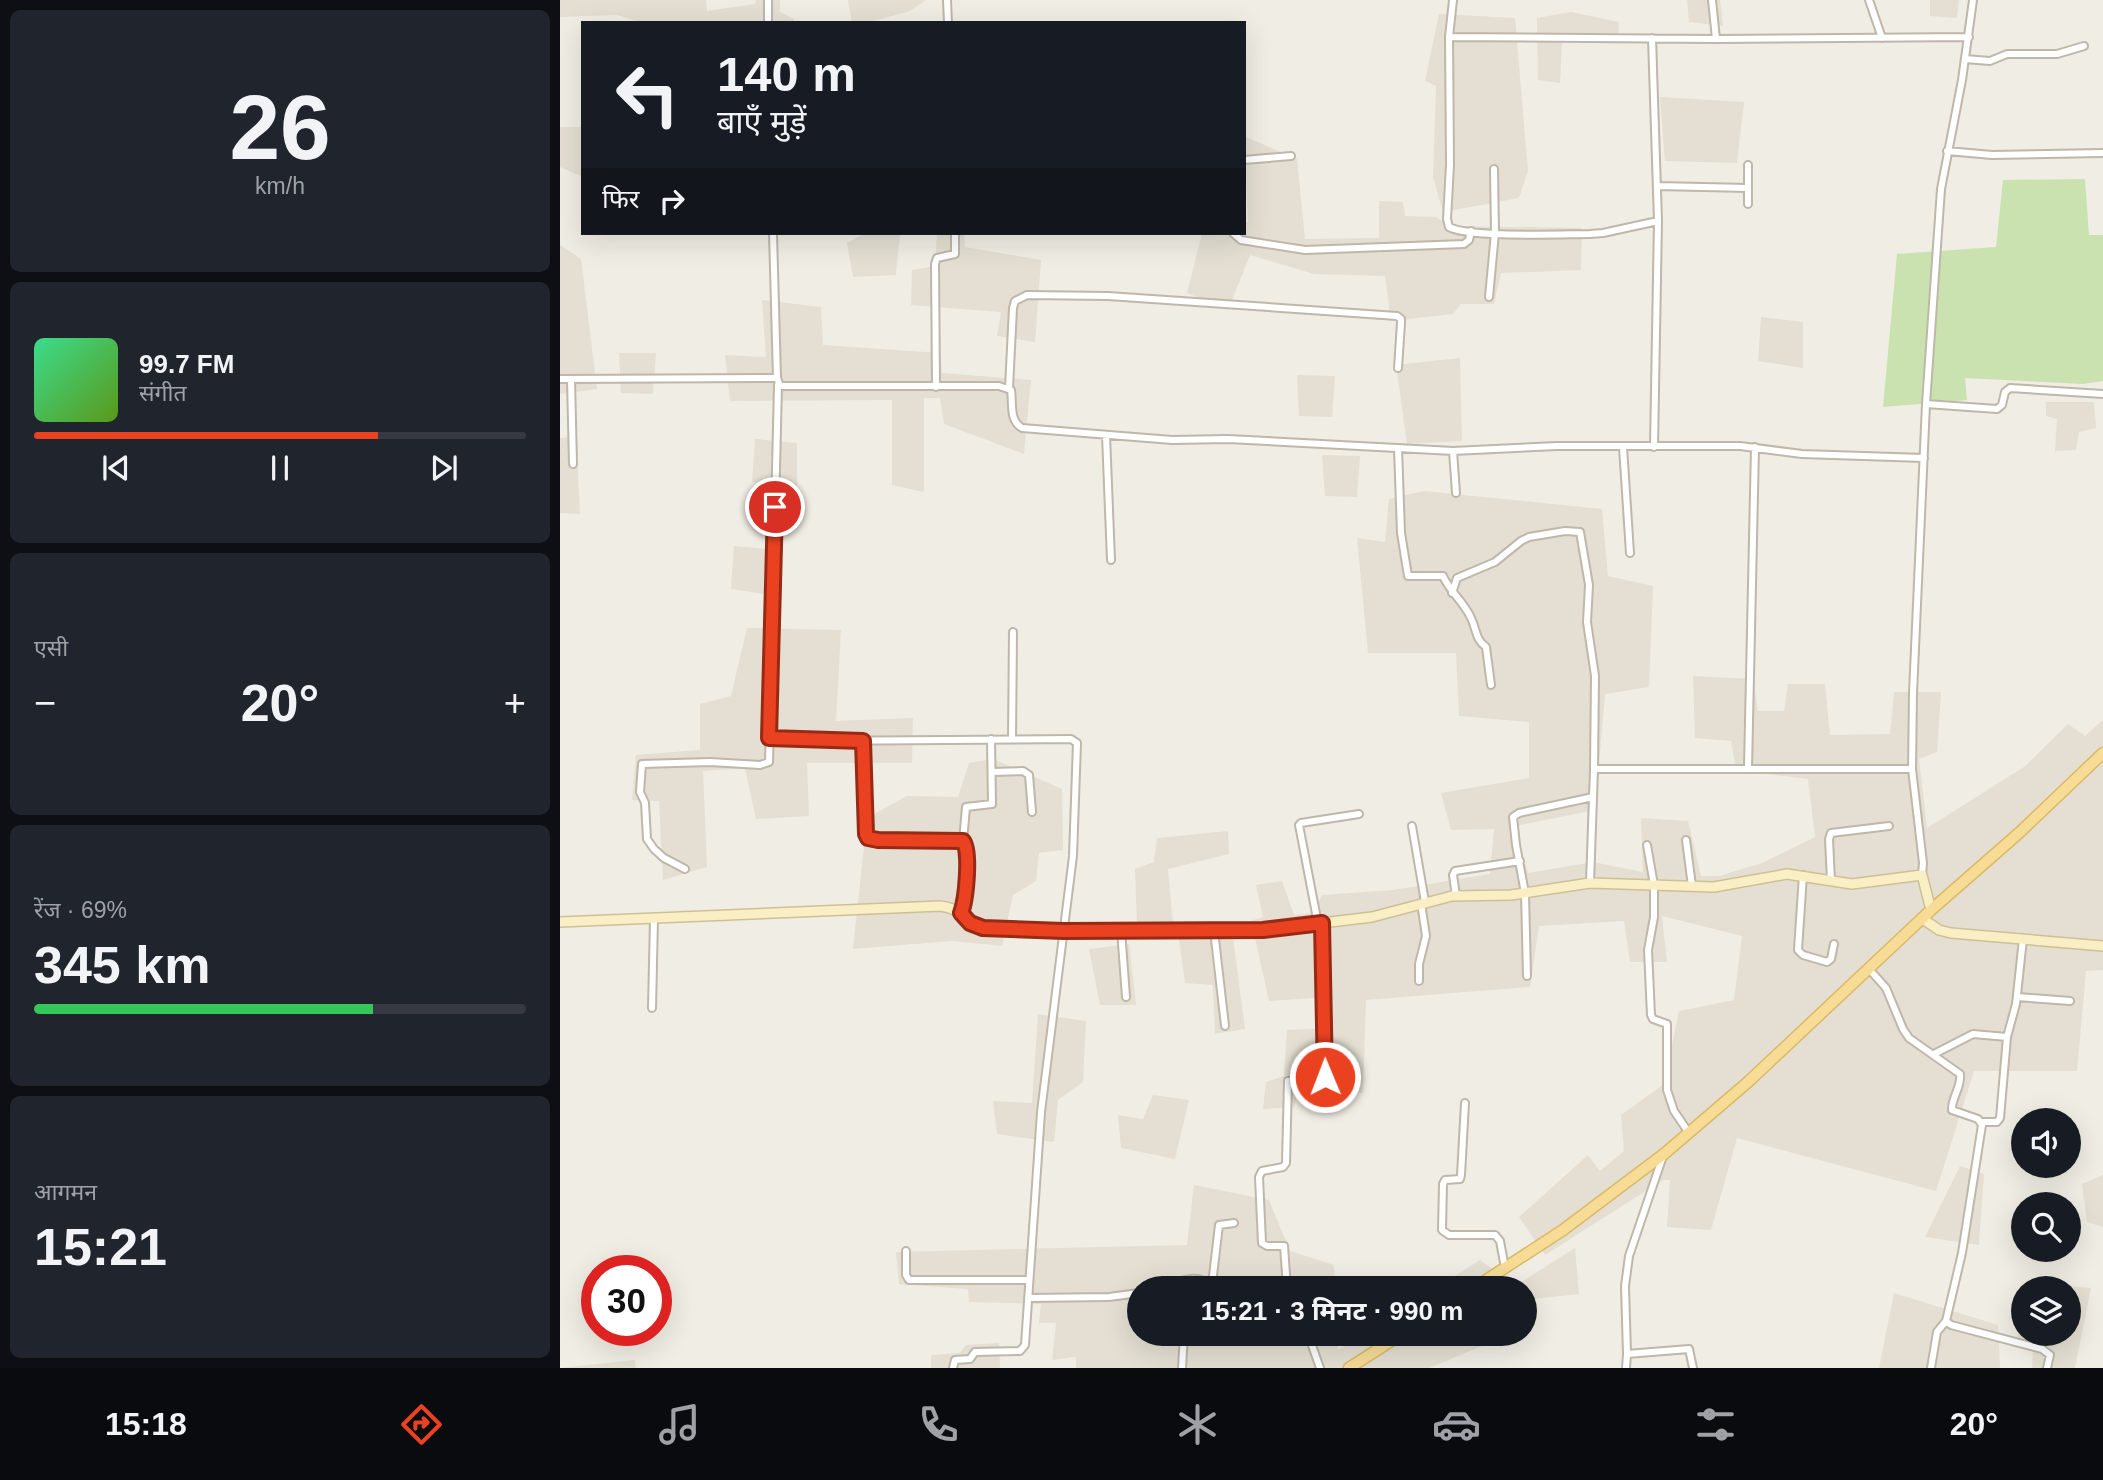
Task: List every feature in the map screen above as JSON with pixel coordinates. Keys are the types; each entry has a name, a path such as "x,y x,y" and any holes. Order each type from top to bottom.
{"main road":[{"path":"1493,1276 1590,1212 1689,1133 1748,1082 2103,753"},
{"path":"1349,1368 1383,1346"}],"street":[{"path":"768,0 768,21"},
{"path":"947,0 948,21"},
{"path":"1453,0 1449,37 1447,224 1452,229 1495,233 1603,233 1658,221"},
{"path":"1712,0 1716,39"},
{"path":"1869,0 1882,38"},
{"path":"1931,910 1922,875 1923,863 1912,769 1926,404 1941,189 1969,37 1973,0"},
{"path":"1449,37 1969,37"},
{"path":"1652,38 1658,221 1654,447"},
{"path":"1965,60 1990,61 2007,54 2057,54 2084,46"},
{"path":"1947,151 1992,155 2103,153"},
{"path":"1246,160 1291,156"},
{"path":"1748,165 1748,205"},
{"path":"1489,298 1495,233 1494,169"},
{"path":"1657,186 1748,188"},
{"path":"1235,235 1241,240 1305,250 1464,244 1469,240 1471,231"},
{"path":"685,869 664,858 647,839 645,803 640,792 642,764 766,764 770,758 778,381 773,235"},
{"path":"936,387 936,260 955,254 955,235"},
{"path":"1398,368 1401,319 1397,316 1108,296 1027,295 1016,301 1013,308 1009,388 1012,393 1014,423 1022,428 1172,440 1228,439 1453,451 1557,446 1755,447 1802,454 1924,458"},
{"path":"560,379 778,381 818,388 1009,388"},
{"path":"570,379 573,464"},
{"path":"1926,404 1997,409 2002,405 2005,392 2010,388 2103,394"},
{"path":"1106,435 1111,560"},
{"path":"1623,447 1630,553"},
{"path":"1748,768 1755,447"},
{"path":"1398,448 1401,533 1408,576 1441,574 1471,618 1478,640 1486,648 1491,685"},
{"path":"1453,451 1456,493"},
{"path":"1452,593 1461,576 1495,562 1521,541 1553,532 1580,532 1589,585 1587,622 1595,676 1590,883"},
{"path":"1012,739 1013,632"},
{"path":"769,738 863,741 1071,739 1077,743 1073,856 1041,1112 1023,1350 975,1352 970,1359 955,1360 953,1368"},
{"path":"961,913 965,901 967,849 963,841 966,807 992,804 991,739"},
{"path":"863,741 865,828 868,838 963,841"},
{"path":"1594,769 1912,769"},
{"path":"992,772 1023,771 1029,775 1032,812"},
{"path":"1527,976 1525,893 1513,821 1515,815 1593,797"},
{"path":"1286,1276 1284,1247 1266,1246 1262,1243 1259,1177 1262,1171 1283,1167 1286,1163 1288,1081 1322,1079 1325,1075 1320,923 1298,825 1359,814"},
{"path":"1412,826 1426,936 1419,964 1419,981"},
{"path":"1831,881 1831,832 1889,826"},
{"path":"1686,840 1692,886"},
{"path":"1647,845 1654,885 1654,917 1648,950 1651,1016 1667,1024 1667,1090 1674,1111 1689,1133"},
{"path":"1455,896 1455,871 1520,861"},
{"path":"560,922 940,906 961,913 970,923 983,928 1064,931 1263,930 1381,916 1455,896 1525,893 1590,883 1732,885 1787,874 1852,884 1922,875"},
{"path":"1803,875 1798,950 1803,955 1827,962 1831,958 1834,944"},
{"path":"652,1008 654,919"},
{"path":"1923,919 1939,930 1951,933 2103,946"},
{"path":"1121,930 1126,996"},
{"path":"1213,930 1224,1026"},
{"path":"1869,969 1886,988 1909,1038 1960,1074 1952,1110 1981,1122 1995,1122 2000,1118 2007,1037 2017,997 2023,939"},
{"path":"2017,997 2070,1001"},
{"path":"1934,1054 1973,1034 2007,1037"},
{"path":"1465,1103 1461,1175 1460,1179 1445,1180 1442,1230 1449,1235 1495,1235 1500,1241 1505,1268"},
{"path":"1931,1368 1937,1332 1946,1321 1962,1253 1981,1122"},
{"path":"1626,1368 1628,1354 1625,1286 1629,1256 1664,1154"},
{"path":"1211,1276 1219,1224 1234,1223"},
{"path":"906,1251 906,1275 909,1280 1029,1280"},
{"path":"1028,1298 1127,1295"},
{"path":"1946,1321 1951,1325 2042,1349 2050,1355 2047,1368"},
{"path":"1182,1368 1183,1346"},
{"path":"1314,1346 1320,1368"},
{"path":"1628,1354 1689,1349 1693,1368"}],"shaded area":[{"path":"560,0 706,0 707,11 755,4 756,0 780,0 780,12 794,21 636,21 617,15 560,17"},
{"path":"848,0 926,0 910,11 873,21 852,21"},
{"path":"1687,0 1720,0 1723,26 1689,22"},
{"path":"1930,0 1959,0 1957,18 1930,16"},
{"path":"1571,12 1619,22 1618,43 1562,42 1560,83 1538,80 1537,18"},
{"path":"1439,14 1515,18 1528,171 1519,198 1443,212 1433,177 1436,86 1425,81"},
{"path":"1660,97 1744,102 1737,163 1665,161"},
{"path":"560,127 581,127 581,176 560,167"},
{"path":"1246,137 1297,159 1305,239 1379,238 1379,201 1403,202 1405,216 1436,217 1450,226 1582,228 1581,270 1501,273 1494,304 1461,304 1453,314 1391,321 1385,276 1314,274 1250,255 1228,310 1187,293 1202,235 1246,235"},
{"path":"861,235 900,235 896,275 853,277 847,243"},
{"path":"937,235 964,235 965,247 1041,260 1035,342 997,336 1001,312 911,305 912,270 935,266"},
{"path":"560,245 581,259 597,389 560,394"},
{"path":"762,300 821,307 823,345 940,353 942,373 1031,380 1024,454 944,424 940,398 924,398 924,492 892,485 892,400 730,401 725,355 766,357"},
{"path":"1761,317 1803,322 1803,368 1758,361"},
{"path":"619,353 656,353 653,394 621,393"},
{"path":"1460,358 1462,441 1407,444 1396,365"},
{"path":"1297,375 1335,376 1332,417 1299,416"},
{"path":"2046,402 2094,402 2096,428 2079,432 2076,450 2055,451 2057,419 2046,416"},
{"path":"576,437 580,514 560,513 560,438"},
{"path":"755,439 797,443 797,489 752,482"},
{"path":"1322,455 1360,456 1357,497 1325,496"},
{"path":"1424,491 1602,509 1608,576 1653,586 1649,687 1605,694 1595,810 1515,826 1528,873 1593,862 1643,872 1641,818 1688,821 1701,876 1719,876 1762,863 1815,837 1808,779 1736,770 1731,741 1695,738 1693,676 1753,679 1758,711 1784,711 1788,684 1825,684 1830,735 1890,734 1894,692 1941,692 1937,752 1919,759 1927,828 2024,767 2068,724 2085,736 2103,720 2103,970 2086,971 2077,1071 1974,1071 1936,1191 1737,1138 1711,1230 1667,1227 1670,1180 1663,1180 1545,1255 1519,1217 1588,1155 1600,1171 1624,1151 1621,1115 1664,1084 1679,1011 1734,1000 1742,936 1662,916 1667,962 1630,962 1624,921 1539,926 1530,987 1366,1000 1363,1093 1298,1091 1294,1107 1263,1109 1266,1082 1284,1076 1287,1030 1329,1028 1327,997 1269,1001 1255,938 1233,937 1245,1029 1215,1034 1213,985 1185,983 1177,925 1247,922 1263,917 1256,885 1282,881 1294,915 1313,913 1322,895 1393,890 1490,874 1494,829 1451,830 1441,793 1529,778 1529,722 1459,716 1456,653 1368,653 1357,538 1385,542 1389,499"},
{"path":"734,546 776,550 777,596 731,589"},
{"path":"747,628 841,630 836,721 913,718 912,763 807,763 809,816 756,819 745,768 703,771 707,867 663,880 659,801 632,800 636,755 700,750 700,704 731,696"},
{"path":"993,759 1062,789 1063,850 1039,853 1036,881 1013,895 1002,946 952,941 853,949 867,818 907,796 958,797 969,763"},
{"path":"1228,831 1229,854 1168,869 1173,924 1137,925 1135,869 1154,862 1157,838"},
{"path":"1129,944 1136,1005 1100,1005 1089,949"},
{"path":"1038,1014 1086,1021 1083,1082 1058,1100 1054,1142 997,1134 993,1101 1032,1103"},
{"path":"1153,1095 1189,1100 1175,1159 1121,1148 1118,1115 1143,1119"},
{"path":"1960,1166 1984,1174 1979,1245 1925,1237"},
{"path":"2103,1175 2103,1227 2087,1222 2082,1184"},
{"path":"1194,1185 1269,1200 1290,1251 1334,1265 1334,1276 1127,1276 1127,1346 1338,1346 1338,1350 1344,1346 1482,1346 1429,1368 1076,1368 1076,1357 1052,1360 1056,1323 1039,1323 1041,1304 969,1302 968,1289 899,1284 896,1252 1187,1245"},
{"path":"1575,1248 1579,1294 1537,1299 1537,1276 1531,1276"},
{"path":"1480,1260 1502,1276 1455,1276"},
{"path":"2081,1287 2091,1288 2081,1338"},
{"path":"1894,1293 1998,1325 2000,1368 1879,1368"},
{"path":"999,1343 1000,1368 931,1368 931,1355 960,1353 966,1345"},
{"path":"2026,1346 2079,1346 2075,1368 2032,1368 2033,1349"},
{"path":"635,1360 636,1368 560,1368"}],"green space":[{"path":"2085,179 2089,235 2103,235 2103,381 2083,384 1965,378 1967,400 1883,407 1897,254 1996,247 2003,180"}],"route":[{"path":"775,507 769,738 863,741 868,838 963,841 967,849 965,901 961,913 976,926 1064,931 1263,930 1322,923 1325,1077"}]}
